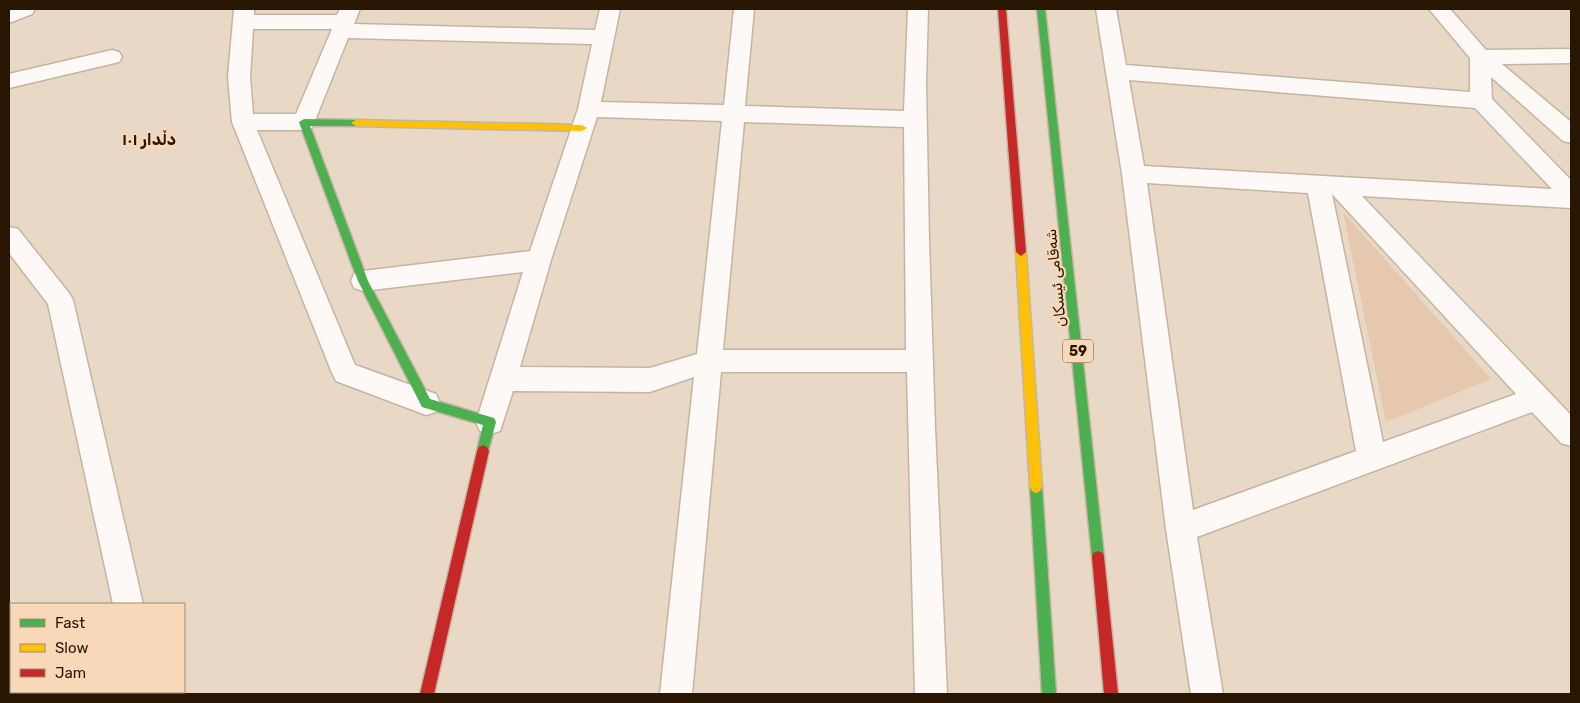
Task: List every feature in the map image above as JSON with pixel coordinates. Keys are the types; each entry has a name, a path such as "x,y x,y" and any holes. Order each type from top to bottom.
{"main road":[{"name":"شەقامی ئیسکان","path":"1002,9 1018,208 1049,694"},
{"name":"شەقامی ئیسکان","path":"1041,9 1089,454 1111,694"},
{"path":"427,694 490,422 426,403 363,281 304,122 586,119"}],"street":[{"path":"9,16 24,9"},
{"path":"490,422 539,260 586,119 610,9"},
{"path":"676,694 744,9"},
{"path":"918,9 915,119 919,361 931,694"},
{"path":"1106,9 1134,174 1181,529 1206,694"},
{"path":"1439,9 1480,57 1522,91 1571,135"},
{"path":"426,403 345,373 243,122 239,77 244,16 604,37"},
{"path":"243,122 304,122 345,21"},
{"path":"1480,57 1571,56"},
{"path":"9,79 112,57"},
{"path":"1480,57 1481,101"},
{"path":"1116,72 1481,101 1571,194"},
{"path":"586,119 734,113 915,119"},
{"path":"1134,174 1571,199"},
{"path":"1328,185 1571,434"},
{"path":"1328,185 1372,459"},
{"path":"9,236 60,300 128,603"},
{"path":"363,281 539,260"},
{"path":"502,379 650,380 709,360 919,361"},
{"path":"1181,529 1537,398"}],"shaded area":[{"path":"1343,212 1491,379 1386,422"}],"traffic: fast":[{"path":"1041,9 1098,557"},
{"path":"356,123 304,122 363,281 426,403 490,422 483,451"},
{"path":"1036,487 1049,694"}],"traffic: slow":[{"path":"356,123 582,128"},
{"path":"1021,252 1036,487"}],"traffic: jam":[{"path":"1002,9 1021,252"},
{"path":"427,694 483,451"},
{"path":"1098,557 1111,694"}],"district":[{"name":"دڵدار ١٠١","path":"149,139"}]}
